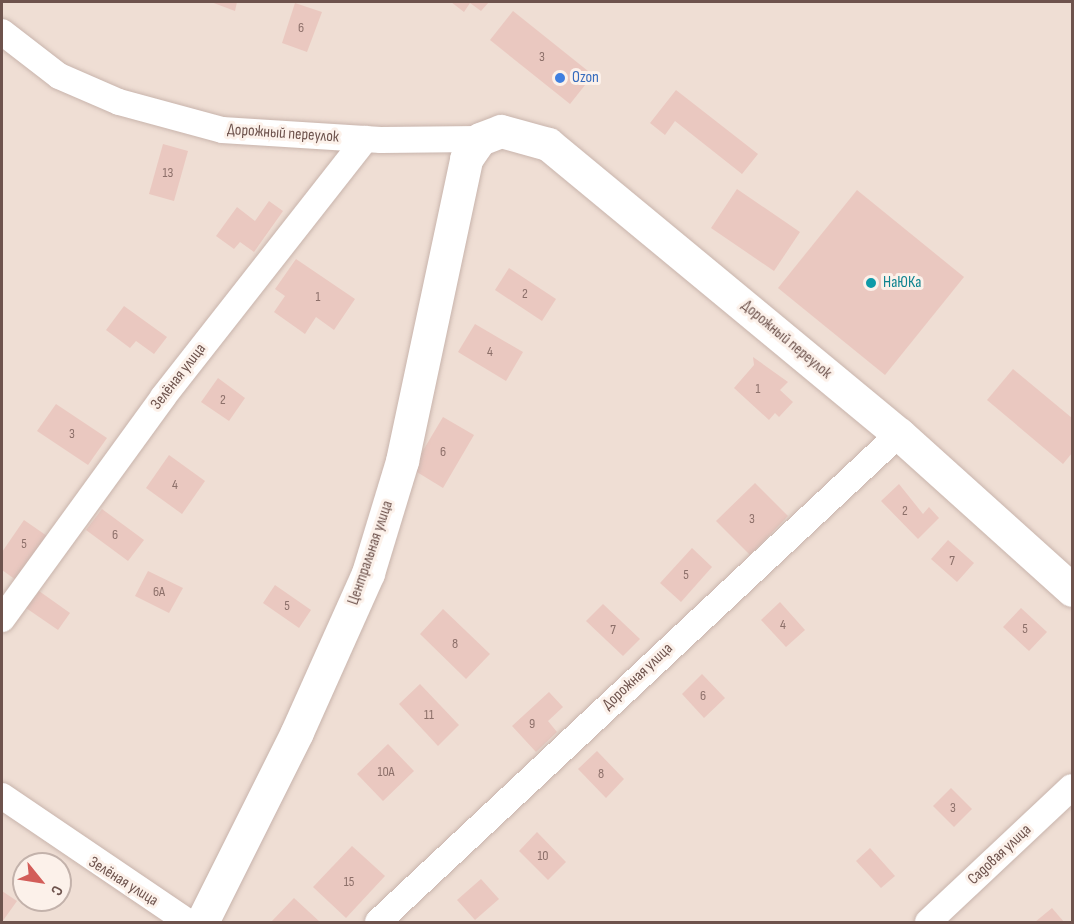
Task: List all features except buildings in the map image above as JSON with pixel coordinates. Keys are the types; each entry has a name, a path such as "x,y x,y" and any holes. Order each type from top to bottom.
{"street":[{"name":"Дорожный переулок","path":"2,32 59,76 119,102 222,130 473,149 501,131 548,144 899,434 1072,590"},
{"name":"Зелёная улица","path":"2,619 163,397 364,139"},
{"name":"Центральная улица","path":"202,922 297,732 368,573 408,439 473,149"},
{"name":"Дорожная улица","path":"378,922 899,434"},
{"name":"Садовая улица","path":"928,922 1072,787"},
{"name":"Зелёная улица","path":"2,796 188,922"}],"shaded area":[{"path":"2,2 1072,2 1072,922 2,922"}],"place":[{"name":"Ozon","path":"560,78"},
{"name":"НаЮКа","path":"871,283"}]}
